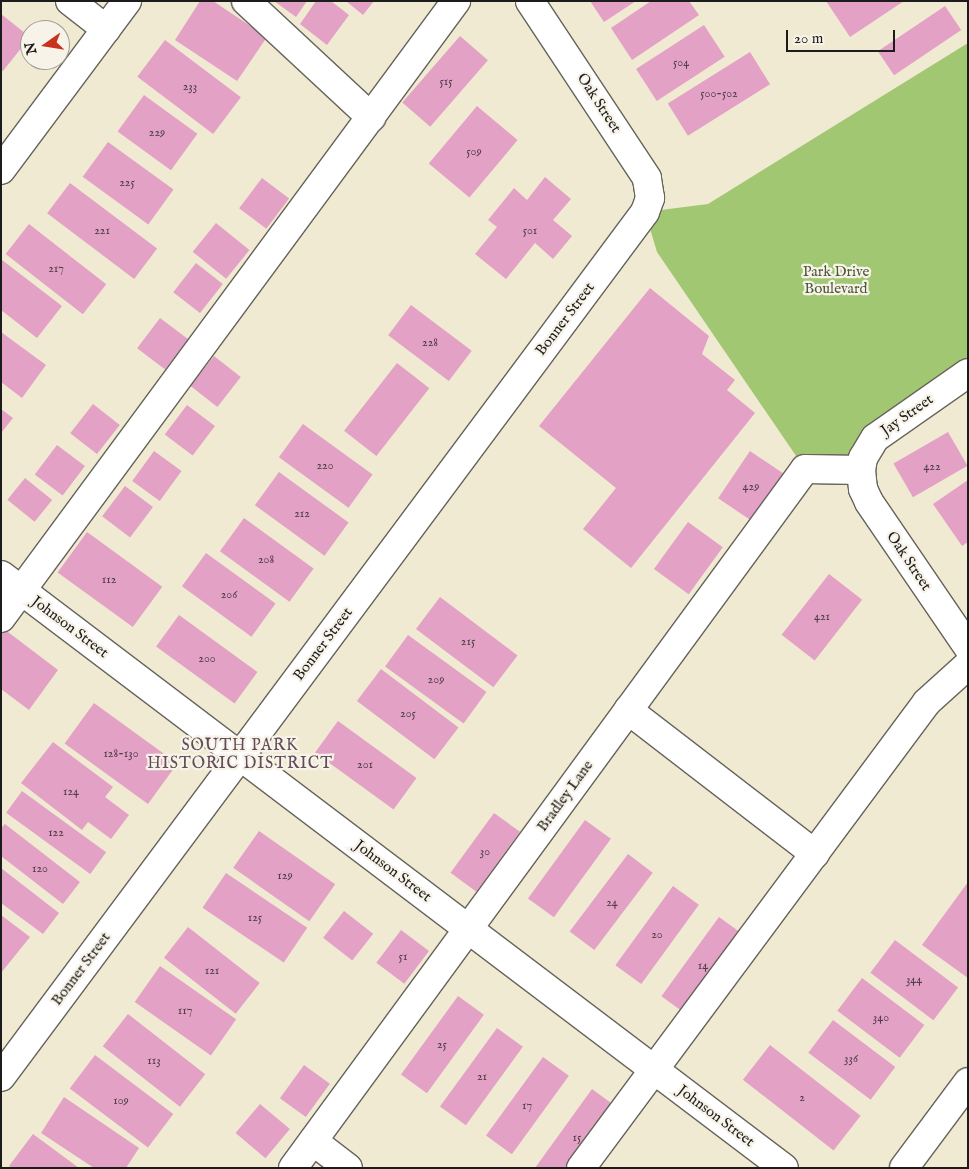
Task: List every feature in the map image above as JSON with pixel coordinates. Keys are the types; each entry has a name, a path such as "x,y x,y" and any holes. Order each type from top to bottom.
{"street":[{"path":"70,1 106,30"},
{"path":"1,170 128,1"},
{"path":"246,1 371,117"},
{"path":"1,618 12,583 371,117 456,1"},
{"name":"Oak Street","path":"530,1 646,178 650,198 645,212"},
{"name":"Bonner Street","path":"1,1077 645,212"},
{"name":"Jay Street","path":"861,470 863,458 875,438 968,373"},
{"name":"Bradley Lane","path":"293,1168 805,469 861,470"},
{"name":"Oak Street","path":"861,470 863,490 869,502 968,647"},
{"name":"Johnson Street","path":"12,583 784,1168"},
{"path":"581,1168 927,702 968,665"},
{"path":"628,710 815,854"},
{"path":"904,1168 968,1082"},
{"path":"313,1140 348,1168"}],"green space":[{"name":"Park Drive Boulevard","path":"968,43 968,373 863,458 805,469 657,252 645,212 708,204"}],"building":[{"path":"200,1 213,1 267,37 237,81 175,40"},
{"path":"274,1 307,1 296,17"},
{"path":"316,1 331,1 349,15 327,45 300,24"},
{"path":"346,1 374,1 363,15"},
{"path":"590,1 636,1 604,22"},
{"path":"651,1 689,1 699,15 632,60 611,28"},
{"path":"826,1 904,1 850,37"},
{"path":"945,6 961,30 894,75 878,51"},
{"path":"1,14 20,29 20,50 3,71 1,70"},
{"path":"704,25 725,57 657,101 636,69"},
{"path":"460,36 488,60 430,127 402,102"},
{"path":"165,40 241,97 213,134 137,77"},
{"path":"750,52 770,84 688,136 668,103"},
{"path":"144,95 197,134 171,170 118,131"},
{"path":"477,106 518,140 469,198 429,163"},
{"path":"108,142 174,190 148,224 83,177"},
{"path":"545,177 571,199 553,220 572,236 553,259 535,243 506,279 475,254 497,227 488,220 514,188 527,200"},
{"path":"262,178 289,198 266,229 239,208"},
{"path":"70,183 157,249 134,279 47,213"},
{"path":"216,223 249,250 226,279 193,252"},
{"path":"29,224 106,284 83,314 6,254"},
{"path":"2,260 62,306 37,338 1,310"},
{"path":"196,263 223,284 200,313 173,292"},
{"path":"650,288 709,336 702,354 735,380 727,390 755,413 631,568 583,529 616,488 539,426"},
{"path":"411,305 472,351 449,381 388,335"},
{"path":"160,318 188,339 165,369 137,348"},
{"path":"1,332 46,365 22,398 1,382"},
{"path":"214,356 241,377 217,407 191,386"},
{"path":"397,363 429,388 376,456 344,431"},
{"path":"93,404 120,425 97,454 70,433"},
{"path":"187,405 215,426 193,456 165,435"},
{"path":"1,409 13,418 1,433"},
{"path":"303,424 373,475 348,508 279,457"},
{"path":"948,432 968,466 913,497 893,464"},
{"path":"57,445 85,466 63,496 35,475"},
{"path":"154,451 182,471 160,501 132,481"},
{"path":"750,451 785,474 753,522 718,498"},
{"path":"279,472 349,523 324,556 255,505"},
{"path":"25,478 52,500 35,522 7,500"},
{"path":"968,480 968,542 962,546 933,504"},
{"path":"125,486 153,507 130,537 102,516"},
{"path":"244,518 314,569 289,602 220,551"},
{"path":"688,522 723,547 689,594 654,569"},
{"path":"87,532 162,587 133,627 58,572"},
{"path":"206,553 276,604 251,637 182,586"},
{"path":"829,574 862,600 815,661 782,635"},
{"path":"440,597 517,655 493,687 416,629"},
{"path":"179,615 257,672 235,704 156,647"},
{"path":"4,629 58,670 29,710 1,689 1,633"},
{"path":"408,635 486,692 464,724 385,667"},
{"path":"381,669 458,727 434,759 357,701"},
{"path":"94,703 177,764 148,804 65,743"},
{"path":"338,721 416,778 394,810 315,753"},
{"path":"53,742 113,787 105,797 129,815 111,839 88,822 82,830 21,783"},
{"path":"22,791 106,852 90,874 6,813"},
{"path":"494,813 520,832 476,892 451,873"},
{"path":"585,820 611,839 554,917 528,898"},
{"path":"5,824 80,882 63,904 1,856 1,828"},
{"path":"259,831 335,884 309,921 233,868"},
{"path":"628,854 653,873 594,950 570,931"},
{"path":"1,868 59,913 43,934 1,903"},
{"path":"226,873 307,928 284,963 203,908"},
{"path":"968,882 968,978 922,945"},
{"path":"673,886 699,905 641,984 615,965"},
{"path":"344,911 373,934 352,961 323,938"},
{"path":"1,915 30,937 1,973"},
{"path":"719,917 745,936 687,1015 661,996"},
{"path":"188,927 260,983 236,1014 164,958"},
{"path":"401,930 429,951 404,984 376,963"},
{"path":"895,940 958,988 933,1020 870,973"},
{"path":"160,966 236,1019 211,1055 135,1002"},
{"path":"862,978 924,1025 900,1058 837,1011"},
{"path":"458,996 484,1015 427,1093 401,1074"},
{"path":"128,1014 205,1074 180,1107 103,1046"},
{"path":"833,1020 895,1067 871,1100 808,1053"},
{"path":"497,1028 523,1047 466,1125 440,1106"},
{"path":"770,1045 861,1116 834,1150 743,1080"},
{"path":"95,1055 173,1114 148,1148 70,1089"},
{"path":"543,1057 569,1076 512,1154 486,1135"},
{"path":"304,1065 330,1084 306,1117 280,1098"},
{"path":"592,1089 618,1108 575,1168 535,1168"},
{"path":"64,1097 139,1148 126,1168 94,1168 41,1133"},
{"path":"260,1104 290,1129 265,1158 236,1133"},
{"path":"33,1134 79,1168 12,1168 9,1166"}],"district":[{"name":"SOUTH PARK HISTORIC DISTRICT","path":"240,755"}]}
